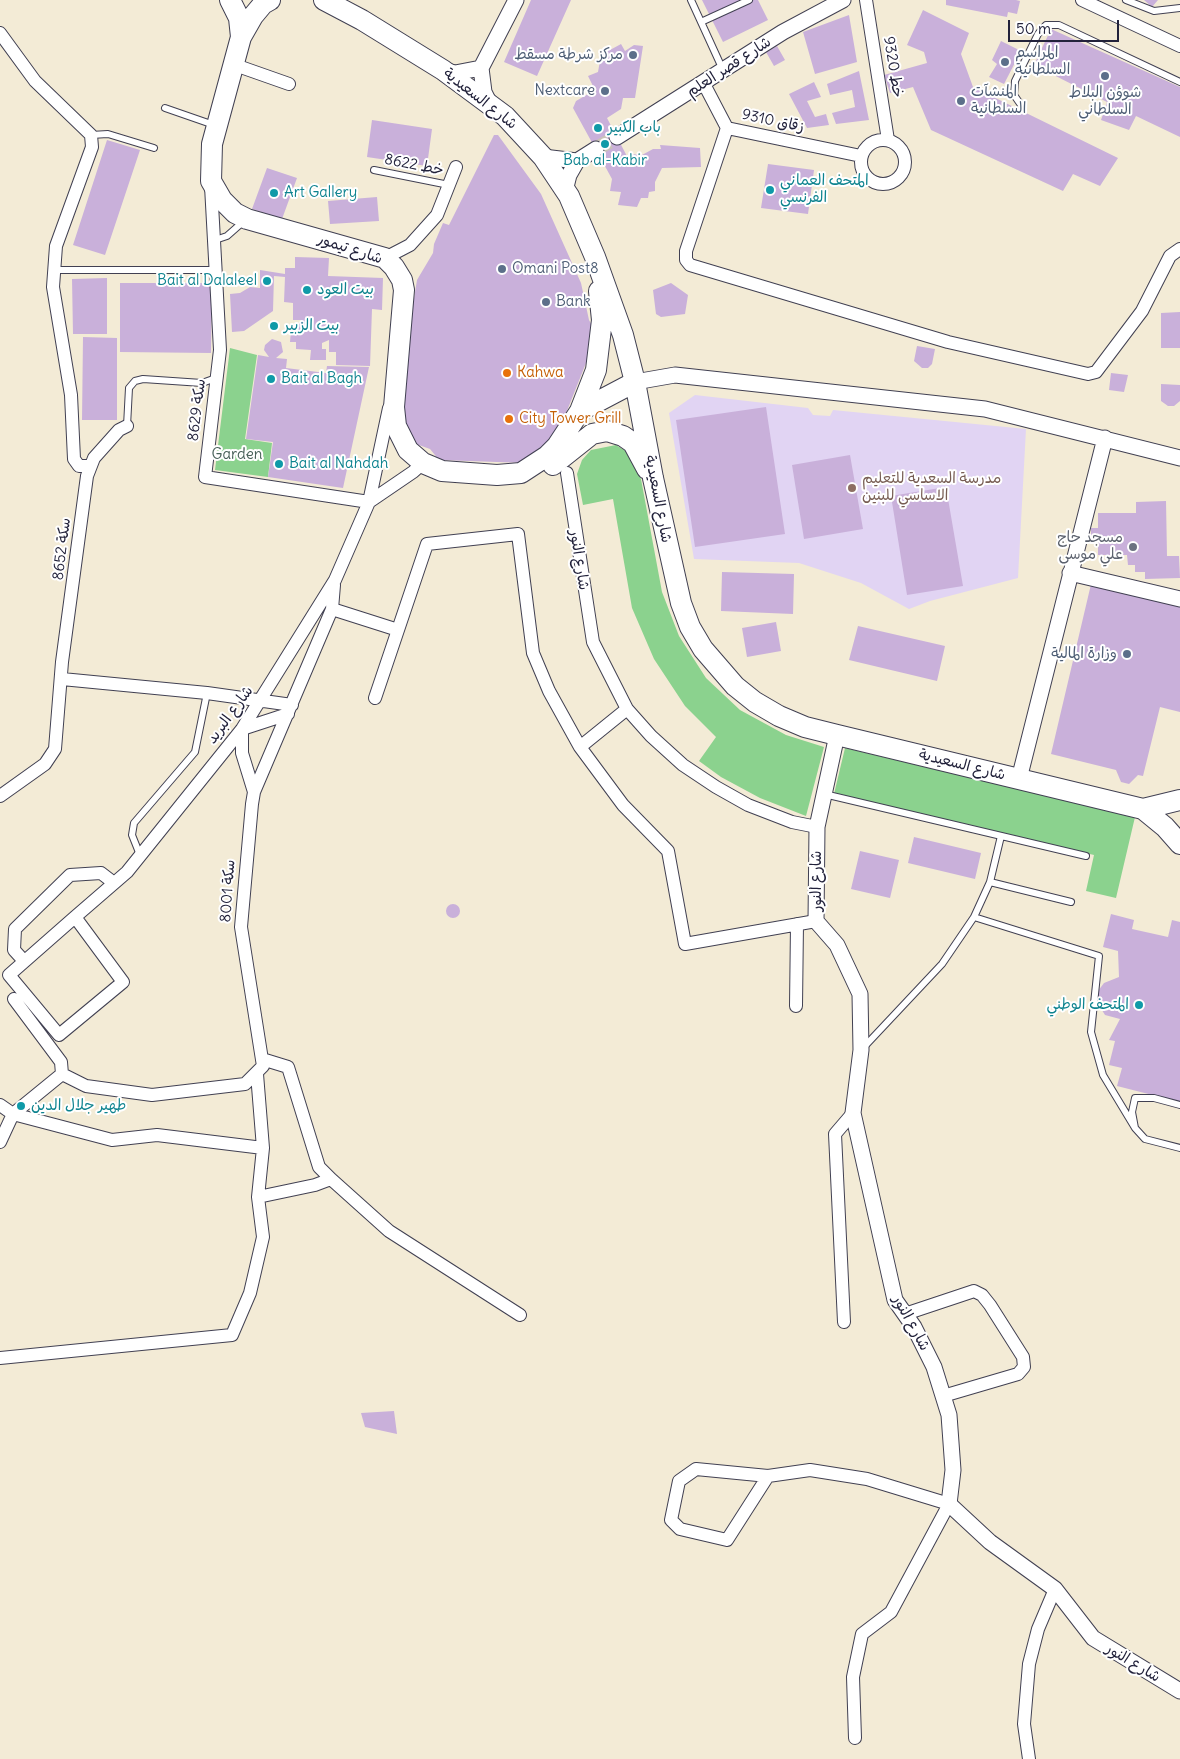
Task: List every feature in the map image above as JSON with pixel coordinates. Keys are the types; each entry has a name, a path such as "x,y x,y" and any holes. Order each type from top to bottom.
{"main road":[{"path":"230,0 239,18 241,37"},
{"path":"211,181 212,144 241,37 253,16 263,4 270,0"},
{"path":"310,0 330,3"},
{"name":"شارع السعيدية","path":"330,3 443,70 492,106 524,135 543,157 565,191 595,257 623,335 636,382 652,478 681,603 690,627 703,649 735,686 755,702 805,727 1143,809 1165,827 1180,844"},
{"name":"شارع تيمور","path":"211,181 222,200 235,213 247,219 385,258 394,267 402,280 404,290 395,383 396,426 408,450 423,463 442,471 497,475 521,472 534,473 550,468 592,434 607,431 623,436 633,443 652,478"},
{"name":"شارع تيمور","path":"521,472 536,464 557,446 580,411 596,370 602,320 595,257"},
{"path":"580,411 636,382"},
{"name":"شارع السعيدية","path":"1143,809 1180,800"}],"street":[{"path":"492,106 484,92 481,68 516,0"},
{"name":"شارع قصر العلم","path":"617,137 704,84 783,32 843,0"},
{"name":"9320 خط","path":"866,0 888,140"},
{"path":"1082,0 1180,46"},
{"path":"0,33 35,81 92,135 92,147 64,220 53,270 55,313 71,394 74,460 79,466 90,466 119,430 127,426"},
{"path":"234,65 289,84"},
{"path":"443,70 455,73 481,68"},
{"name":"زقاق 9310","path":"704,84 727,128 862,156"},
{"path":"727,128 686,251 686,260 690,266 948,342 1088,374 1096,372 1142,311 1170,256 1180,249"},
{"path":"888,140 900,146 906,157 905,170 897,180 884,185 872,182 863,172 862,156 869,145 875,141 888,140"},
{"path":"565,191 569,175 577,161 596,150"},
{"path":"543,157 577,161"},
{"path":"385,258 410,244 437,215 456,167"},
{"name":"سكة 8629","path":"211,181 220,336 205,477 369,502"},
{"path":"636,382 675,374 984,409 1180,458"},
{"name":"شارع البريد","path":"75,917 123,982 59,1035 9,975 24,961 114,883 140,855 242,729 261,700 335,580 369,502 395,383"},
{"path":"1019,779 1105,438"},
{"path":"369,502 423,463"},
{"name":"سكة 8652","path":"0,796 45,764 55,749 62,662 90,466"},
{"name":"شارع النور","path":"566,473 593,642 627,709 651,736 683,765 716,787 748,805 792,822 817,827"},
{"path":"375,698 427,544 518,534 533,653 550,691 580,747 623,806 668,851 686,944 816,921"},
{"path":"1070,573 1180,599"},
{"name":"سكة 8001","path":"257,1074 263,1066 241,927 254,792 332,609 335,580"},
{"path":"332,609 398,630"},
{"path":"62,679 208,693 261,700 290,709"},
{"path":"254,792 242,753 242,729 290,709"},
{"path":"580,747 627,709"},
{"name":"شارع النور","path":"837,735 817,827 816,921 837,945 860,994 861,1050 853,1113 895,1300 914,1327 934,1367 949,1414 953,1470 949,1504 990,1542 1055,1589 1093,1638 1180,1691"},
{"path":"24,961 14,950 15,929 70,875 102,873 114,883"},
{"path":"796,1006 797,924"},
{"path":"14,999 61,1062 62,1074"},
{"path":"262,1059 288,1067 319,1167 331,1179 389,1231 520,1315"},
{"path":"62,1074 86,1086 152,1095 246,1084 257,1074"},
{"path":"0,1142 13,1114 62,1074"},
{"path":"0,1358 232,1335 250,1293 263,1237 258,1197 263,1148 257,1074"},
{"path":"0,1104 13,1114 112,1140 157,1135 263,1148"},
{"path":"844,1322 835,1134 853,1113"},
{"path":"258,1197 315,1185 331,1179"},
{"path":"905,1314 974,1291 982,1295 990,1305 1023,1357 1024,1367 1018,1374 943,1396"},
{"path":"768,1476 727,1540 680,1529 671,1520 679,1481 696,1469 768,1476 810,1470 867,1479 949,1504 891,1612 862,1634 853,1677 855,1738"},
{"path":"1029,1759 1024,1724 1029,1664 1038,1629 1055,1589"}],"lane":[{"path":"691,0 724,71"},
{"path":"701,22 750,0"},
{"path":"1126,0 1154,11 1180,8"},
{"path":"1021,105 1014,96 1016,81 1038,34 1046,25 1059,25 1180,82"},
{"path":"165,108 217,126"},
{"path":"92,135 108,134 154,148"},
{"name":"8622 خط","path":"374,170 449,185"},
{"path":"214,240 238,228 247,219"},
{"path":"53,270 215,270"},
{"path":"127,426 130,388 135,381 143,379 202,383 217,377"},
{"path":"140,855 132,835 134,824 195,752 208,693"},
{"path":"824,794 1086,856"},
{"path":"861,1050 942,964 974,917 990,882 1001,836"},
{"path":"990,882 1071,902"},
{"path":"974,917 1099,956 1091,1032 1103,1075 1135,1128 1145,1139 1180,1148"},
{"path":"1135,1128 1132,1112 1135,1098 1154,1098 1180,1105"}],"shaded area":[{"name":"مدرسة السعدية للتعليم الاساسي للبنين","path":"695,395 808,408 813,415 830,416 833,410 1026,429 1018,578 930,601 909,609 861,583 799,563 694,559 669,413"}],"green space":[{"name":"Garden","path":"230,348 257,355 245,439 272,443 268,477 215,470"},
{"path":"616,445 629,453 641,479 662,592 679,636 706,678 740,710 786,735 824,747 806,816 760,798 721,777 699,761 716,737 685,706 654,659 632,608 613,499 583,505 577,474 582,460 591,450"},
{"path":"845,748 1135,817 1116,898 1086,891 1094,855 834,794"}],"building":[{"path":"531,0 571,0 537,76 504,62"},
{"path":"702,0 758,0 768,20 723,42"},
{"path":"946,0 1020,1 1017,14 1008,12 1007,17 946,5"},
{"path":"1144,0 1158,0 1152,7"},
{"name":"المنشآت السلطانية","path":"923,10 969,33 961,54 973,87 1118,158 1100,186 1073,174 1063,191 931,130 913,87 890,93 884,75 927,63 924,52 907,45"},
{"path":"849,15 857,62 815,74 803,32"},
{"name":"شوؤن البلاط السلطاني","path":"1051,29 1180,87 1180,137 1136,116 1129,130 1101,120 1107,102 1034,65"},
{"name":"المراسم السلطانية","path":"1001,41 1021,51 1004,84 989,77 997,64 992,60"},
{"name":"باب الکبیر","path":"621,44 625,51 634,45 643,46 635,98 623,98 621,109 607,118 630,162 631,154 642,155 653,149 661,149 660,145 700,148 701,167 662,168 655,182 655,191 649,192 648,198 641,198 637,207 618,205 621,192 610,191 612,179 573,108 576,101 595,90 588,76 598,72 602,49 610,50"},
{"path":"777,46 785,60 774,66 766,52"},
{"path":"859,71 869,120 836,124 832,113 855,107 852,90 830,95 827,84"},
{"path":"814,82 821,97 807,101 815,117 826,114 829,125 807,128 789,94"},
{"path":"372,120 432,129 427,166 367,157"},
{"path":"494,135 498,135 541,194 581,283 589,320 595,331 586,363 559,431 526,463 439,460 430,449 416,444 405,432 398,396 417,280 433,253 434,244 443,223 449,225"},
{"path":"107,140 140,150 105,255 73,245"},
{"path":"768,164 814,170 808,214 761,208"},
{"name":"Art Gallery","path":"267,168 297,178 282,219 252,209"},
{"path":"377,197 379,221 330,224 328,201"},
{"path":"295,257 329,258 328,276 383,278 382,310 372,309 370,366 336,365 336,352 329,352 329,340 322,343 322,349 326,349 326,360 310,360 311,350 296,349 296,342 290,342 291,329 295,329 302,320 293,320 293,303 284,302 285,277 274,276 273,311 244,331 232,332 230,294 240,293 250,287 260,288 260,270 285,274 285,268 295,268"},
{"path":"107,278 107,334 73,334 72,279"},
{"path":"120,283 212,283 211,353 120,352"},
{"path":"671,283 688,295 685,314 661,317 656,314 653,290"},
{"path":"1180,312 1180,348 1161,348 1161,313"},
{"path":"83,337 117,338 117,420 82,420"},
{"path":"272,339 281,342 283,352 276,358 287,359 286,368 326,373 327,366 369,367 343,488 268,477 273,442 246,439 258,355 269,357 264,350 265,345"},
{"path":"917,346 935,349 932,364 928,368 922,368 914,361"},
{"path":"1111,373 1128,375 1124,392 1109,390"},
{"path":"1161,384 1180,385 1180,401 1174,406 1168,406 1161,401"},
{"path":"766,407 785,534 695,547 676,420"},
{"path":"850,455 863,529 804,539 792,465"},
{"path":"946,487 963,586 907,595 891,496"},
{"name":"مسجد حاج علي موسى","path":"1166,501 1167,556 1179,556 1180,578 1145,579 1145,572 1135,572 1135,565 1128,565 1127,555 1098,555 1098,540 1091,540 1091,528 1098,528 1098,513 1136,513 1136,502"},
{"path":"722,572 794,574 793,614 721,611"},
{"name":"وزارة المالية","path":"1092,580 1180,602 1180,712 1160,707 1143,776 1138,775 1129,784 1121,782 1116,770 1051,754"},
{"path":"776,622 781,651 747,657 742,628"},
{"path":"858,626 945,646 937,681 849,660"},
{"path":"914,837 981,853 975,879 908,863"},
{"path":"860,851 899,860 890,898 851,889"},
{"path":"450,904 456,904 460,911 456,918 450,918 446,914 446,908"},
{"name":"المتحف الوطني","path":"1111,914 1134,920 1132,929 1168,937 1172,920 1180,922 1180,1102 1117,1086 1122,1068 1109,1065 1115,1041 1109,1040 1120,1019 1105,1015 1097,1002 1098,991 1104,983 1119,977 1118,951 1103,947"},
{"path":"394,1411 397,1434 365,1427 361,1413"}],"tunnel":[{"path":"596,149 617,137"}],"place":[{"name":"مركز شرطة مسقط","path":"633,55"},
{"name":"المراسم السلطانية","path":"1005,62"},
{"name":"شوؤن البلاط السلطاني","path":"1105,76"},
{"name":"Nextcare","path":"605,91"},
{"name":"المنشآت السلطانية","path":"961,101"},
{"name":"باب الکبیر","path":"598,128"},
{"name":"Bab al-Kabir","path":"605,144"},
{"name":"المتحف العماني الفرنسي","path":"770,190"},
{"name":"Art Gallery","path":"274,193"},
{"name":"Omani Post8","path":"502,269"},
{"name":"Bait al Dalaleel","path":"267,281"},
{"name":"بيت العود","path":"307,290"},
{"name":"Bank","path":"546,302"},
{"name":"بيت الزبير","path":"274,326"},
{"name":"Kahwa","path":"507,373"},
{"name":"Bait al Bagh","path":"271,379"},
{"name":"City Tower Grill","path":"509,419"},
{"name":"Bait al Nahdah","path":"279,464"},
{"name":"مدرسة السعدية للتعليم الاساسي للبنين","path":"852,488"},
{"name":"مسجد حاج علي موسى","path":"1133,547"},
{"name":"وزارة المالية","path":"1127,654"},
{"name":"المتحف الوطني","path":"1139,1005"},
{"name":"طهير جلال الدين","path":"21,1106"}]}
